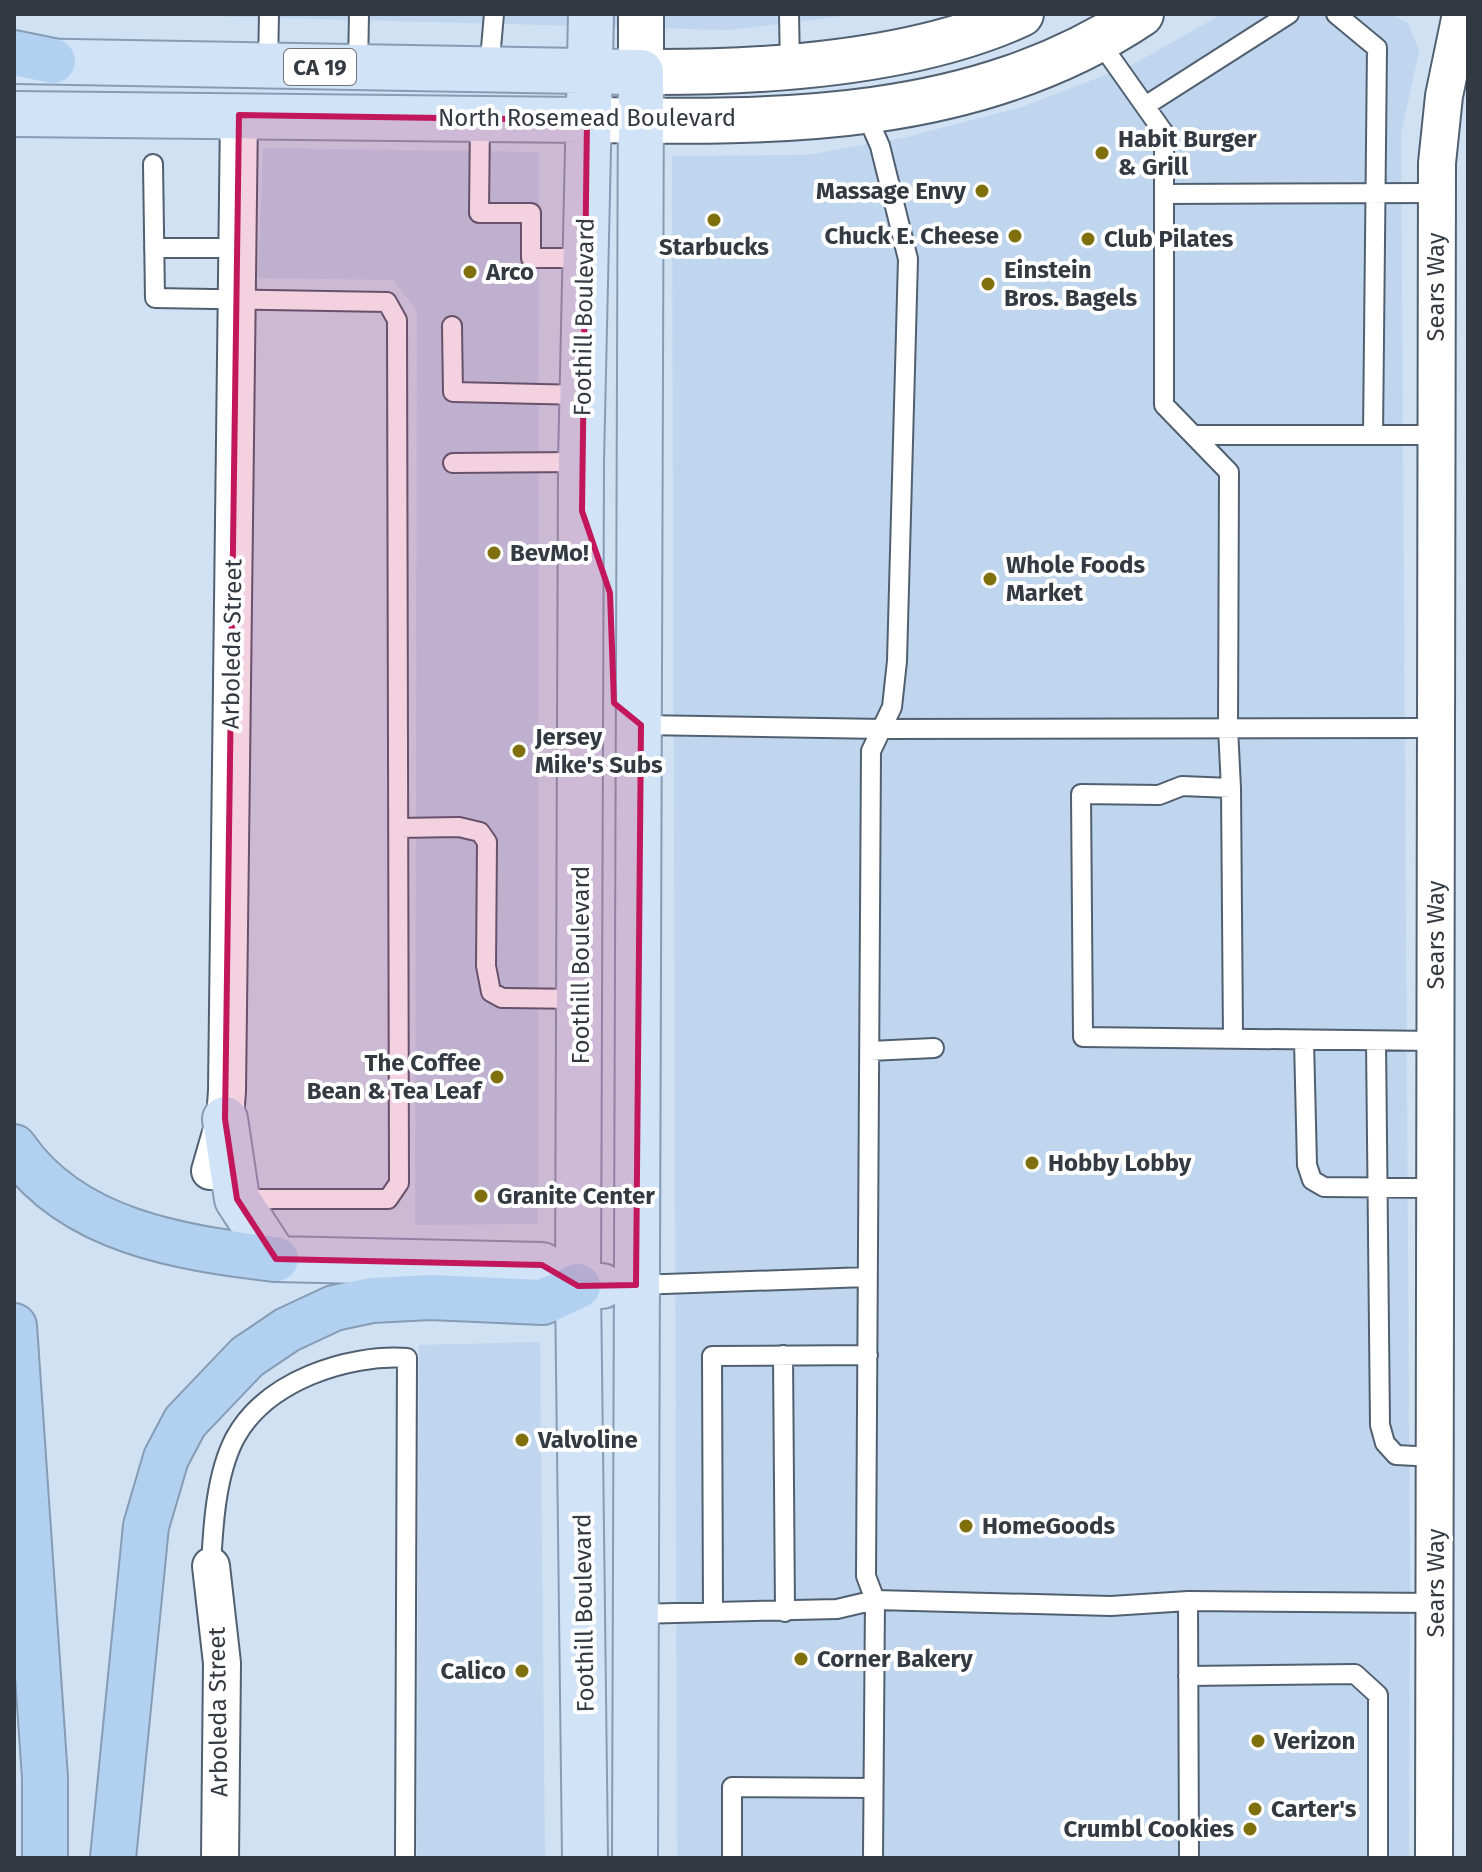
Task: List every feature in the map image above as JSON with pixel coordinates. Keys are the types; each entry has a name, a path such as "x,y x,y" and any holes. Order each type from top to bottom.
{"highway":[{"path":"14,1147 27,1166 72,1202 103,1219 153,1239 276,1259"},
{"path":"113,1858 146,1526 166,1458 185,1422 247,1357 287,1330 334,1308 372,1300 430,1297 543,1302 578,1286"},
{"path":"14,1326 45,1778 45,1858"}],"main road":[{"name":"Foothill Boulevard","path":"585,1858 578,1286 581,462 591,14"},
{"path":"641,14 641,72"},
{"name":"North Rosemead Boulevard","path":"27,58 268,66 740,72 872,56 962,24 995,26 1021,14"},
{"name":"North Rosemead Boulevard","path":"14,114 640,121 866,114 1024,76 1099,41 1141,14"},
{"name":"Foothill Boulevard","path":"635,1858 641,72"},
{"path":"582,511 606,572 610,593 610,674 614,703 627,719 641,725"},
{"path":"225,1119 224,1185 276,1259 542,1265 578,1286 636,1285"}],"street":[{"name":"Sears Way","path":"1434,1858 1437,193 1444,96 1461,14"},
{"name":"Arboleda Street","path":"225,1119 239,115"},
{"name":"Arboleda Street","path":"211,1566 222,1663 220,1858"}],"lane":[{"path":"268,66 269,14"},
{"path":"358,67 359,14"},
{"path":"489,70 494,14"},
{"path":"789,14 790,66"},
{"path":"1145,106 1289,14"},
{"path":"1336,14 1377,48 1373,435"},
{"path":"1099,41 1164,133 1164,405 1229,472 1228,728 1233,1038"},
{"path":"866,114 880,146 908,259 897,661 892,707 871,751 866,1576 875,1600 873,1858"},
{"path":"480,118 479,213 531,213 531,258 586,258"},
{"path":"153,164 155,298 387,302 397,320 399,1183 388,1199 224,1185"},
{"path":"1164,194 1437,193"},
{"path":"154,248 237,248"},
{"path":"452,326 453,392 584,395"},
{"path":"1193,435 1436,435"},
{"path":"453,463 581,462"},
{"path":"641,725 883,729 1436,728"},
{"path":"1231,788 1182,786 1165,795 1081,794 1083,1037 1436,1041"},
{"path":"398,828 459,827 480,832 487,842 486,966 491,992 502,998 581,999"},
{"path":"1304,1041 1307,1165 1312,1180 1324,1187 1436,1188"},
{"path":"1376,1041 1380,1425 1385,1443 1396,1455 1436,1457"},
{"path":"870,1051 934,1048"},
{"path":"636,1285 867,1277"},
{"path":"783,1355 785,1612"},
{"path":"713,1612 712,1356 868,1355"},
{"path":"211,1566 212,1531 236,1438 262,1406 297,1382 340,1364 380,1356 407,1358 405,1858"},
{"path":"636,1614 837,1609 875,1600 1111,1606 1188,1601 1436,1603"},
{"path":"1188,1601 1189,1858"},
{"path":"1188,1676 1355,1674 1378,1695 1378,1858"},
{"path":"732,1858 732,1787 873,1788"}],"highlighted area":[{"path":"239,115 587,120 582,511 610,593 614,703 641,725 636,1285 578,1286 542,1265 276,1259 237,1199 225,1119"}],"shaded area":[{"path":"130,14 862,14 729,30"},
{"path":"1222,14 1390,14 1408,23 1419,51 1401,134 1409,1858 677,1858 672,156 807,155 903,138 1022,107 1134,64"},
{"path":"263,148 539,152 538,1224 415,1225 417,311 393,280 258,278"},
{"path":"540,1342 545,1858 417,1858 419,1345"}],"place":[{"name":"Habit Burger & Grill","path":"1102,153"},
{"name":"Massage Envy","path":"982,191"},
{"name":"Starbucks","path":"714,220"},
{"name":"Chuck E. Cheese","path":"1015,236"},
{"name":"Club Pilates","path":"1088,239"},
{"name":"Arco","path":"470,272"},
{"name":"Einstein Bros. Bagels","path":"988,284"},
{"name":"BevMo!","path":"494,553"},
{"name":"Whole Foods Market","path":"990,579"},
{"name":"Jersey Mike's Subs","path":"519,751"},
{"name":"The Coffee Bean & Tea Leaf","path":"497,1077"},
{"name":"Hobby Lobby","path":"1032,1163"},
{"name":"Granite Center","path":"481,1196"},
{"name":"Valvoline","path":"522,1440"},
{"name":"HomeGoods","path":"966,1526"},
{"name":"Corner Bakery","path":"801,1659"},
{"name":"Calico","path":"522,1671"},
{"name":"Verizon","path":"1258,1741"},
{"name":"Carter's","path":"1255,1809"},
{"name":"Crumbl Cookies","path":"1250,1829"}]}
